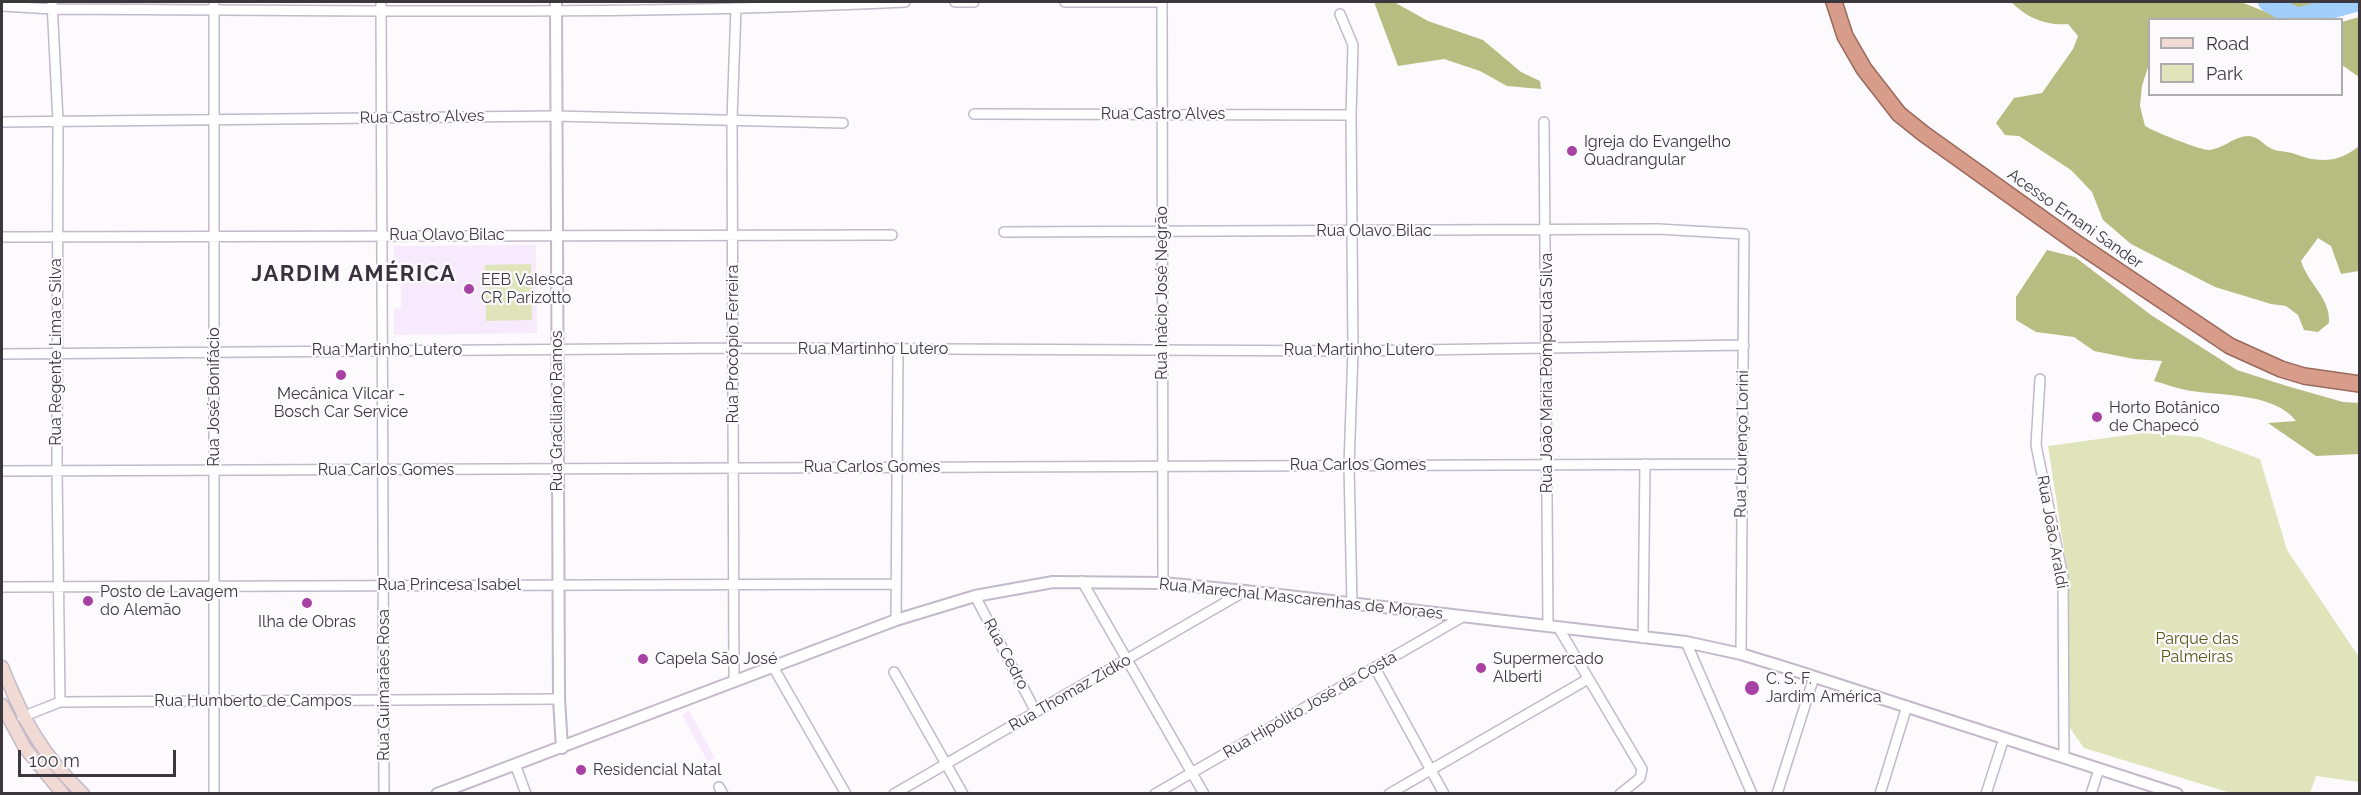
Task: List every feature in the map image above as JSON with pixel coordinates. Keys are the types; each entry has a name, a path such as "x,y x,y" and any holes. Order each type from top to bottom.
{"highway":[{"name":"Acesso Ernani Sander","path":"1834,2 1845,36 1864,69 1899,114 1924,134 2078,244 2230,346 2281,369 2313,378 2360,384"}],"main road":[{"path":"2,667 22,717 43,751 83,794"},
{"path":"2,705 25,748 63,794"}],"street":[{"path":"2,6 736,8 905,2"},
{"path":"955,2 974,2"},
{"path":"1065,2 1162,2"},
{"name":"Rua Inácio José Negrão","path":"1162,2 1163,583"},
{"name":"Rua Regente Lima e Silva","path":"52,5 58,121 56,354 60,702"},
{"name":"Rua José Bonifácio","path":"214,6 214,794"},
{"name":"Rua Guimarães Rosa","path":"381,6 384,794"},
{"name":"Rua Graciliano Ramos","path":"556,6 555,235 559,699 562,748"},
{"name":"Rua Procópio Ferreira","path":"734,679 732,119 736,8"},
{"path":"1340,14 1353,45 1351,115 1353,351 1349,466 1352,605"},
{"name":"Rua Castro Alves","path":"974,114 1351,115"},
{"name":"Rua Castro Alves","path":"2,122 555,116 843,123"},
{"name":"Rua João Maria Pompeu da Silva","path":"1544,122 1548,464 1553,626"},
{"name":"Rua Olavo Bilac","path":"1004,232 1658,229 1744,234"},
{"name":"Rua Lourenço Lorini","path":"1741,654 1744,234"},
{"name":"Rua Olavo Bilac","path":"2,237 892,235"},
{"name":"Rua Martinho Lutero","path":"2,354 733,348 898,351 1162,349 1353,351 1744,345"},
{"path":"896,620 898,351"},
{"name":"Rua João Araldi","path":"2040,379 2036,445 2062,577 2064,757"},
{"name":"Rua Carlos Gomes","path":"2,471 1163,464 1349,466 1742,464"},
{"path":"1643,638 1645,464"},
{"path":"1082,581 1204,794"},
{"name":"Rua Marechal Mascarenhas de Moraes","path":"437,794 562,748 734,679 896,620 975,596 1053,582 1082,581 1163,583 1245,591 1686,642 1741,654 2177,794"},
{"name":"Rua Princesa Isabel","path":"2,587 896,584"},
{"name":"Rua Thomaz Zidko","path":"894,794 1128,661 1245,591"},
{"name":"Rua Cedro","path":"975,596 1036,712"},
{"name":"Rua Hipólito José da Costa","path":"1155,794 1464,616"},
{"path":"1553,626 1642,769 1640,778 1632,787 1620,794"},
{"path":"1686,642 1752,794"},
{"path":"772,665 846,794"},
{"path":"1375,668 1444,794"},
{"path":"894,672 963,794"},
{"path":"1777,794 1814,677"},
{"path":"1389,794 1588,679"},
{"name":"Rua Humberto de Campos","path":"22,717 60,702 559,699"},
{"path":"1880,794 1907,706"},
{"path":"1986,794 2004,738"},
{"path":"515,764 526,794"},
{"path":"2091,794 2099,769"}],"shaded area":[{"name":"EEB Valesca CR Parizotto","path":"536,245 537,333 394,335 394,309 401,308 401,271 394,270 394,246"},
{"path":"689,711 715,758 708,762 682,715"}],"green space":[{"path":"1374,2 1394,2 1428,21 1483,40 1521,72 1540,81 1541,89 1507,86 1480,71 1444,59 1398,66"},
{"path":"2011,2 2241,2 2281,18 2148,18 2148,67 2142,86 2140,106 2145,126 2176,140 2209,150 2249,136 2275,150 2312,159 2328,160 2344,156 2359,146 2359,271 2341,274 2331,246 2318,238 2301,261 2323,298 2329,314 2329,323 2318,332 2304,330 2298,315 2286,306 2271,304 2215,287 2131,244 2103,220 2092,192 2071,170 2019,136 2005,135 1996,123 2014,98 2042,93 2073,49 2078,36 2068,24 2052,24 2037,20"},
{"path":"2268,2 2355,2 2297,18"},
{"path":"2359,17 2360,77 2343,66 2343,22"},
{"path":"2047,250 2075,257 2151,315 2237,370 2343,402 2359,403 2359,454 2316,456 2268,423 2296,421 2275,405 2248,397 2186,390 2154,381 2162,361 2134,359 2094,351 2074,337 2036,332 2016,320 2016,297"},
{"path":"531,264 532,320 486,321 485,265"},
{"name":"Parque das Palmeiras","path":"2143,433 2200,437 2260,459 2287,550 2359,657 2359,782 2316,776 2310,793 2231,793 2084,748 2070,728 2067,569 2048,446"}],"waterway":[{"path":"2268,2 2297,18 2355,2"}],"place":[{"name":"Igreja do Evangelho Quadrangular","path":"1572,151"},
{"name":"EEB Valesca CR Parizotto","path":"469,289"},
{"name":"Mecânica Vilcar - Bosch Car Service","path":"341,375"},
{"name":"Horto Botânico de Chapecó","path":"2097,417"},
{"name":"Posto de Lavagem do Alemão","path":"88,601"},
{"name":"Ilha de Obras","path":"307,603"},
{"name":"Capela São José","path":"643,659"},
{"name":"Supermercado Alberti","path":"1481,668"},
{"name":"C. S. F. Jardim América","path":"1752,688"},
{"name":"Residencial Natal","path":"581,770"}],"district":[{"name":"JARDIM AMÉRICA","path":"354,274"}]}
